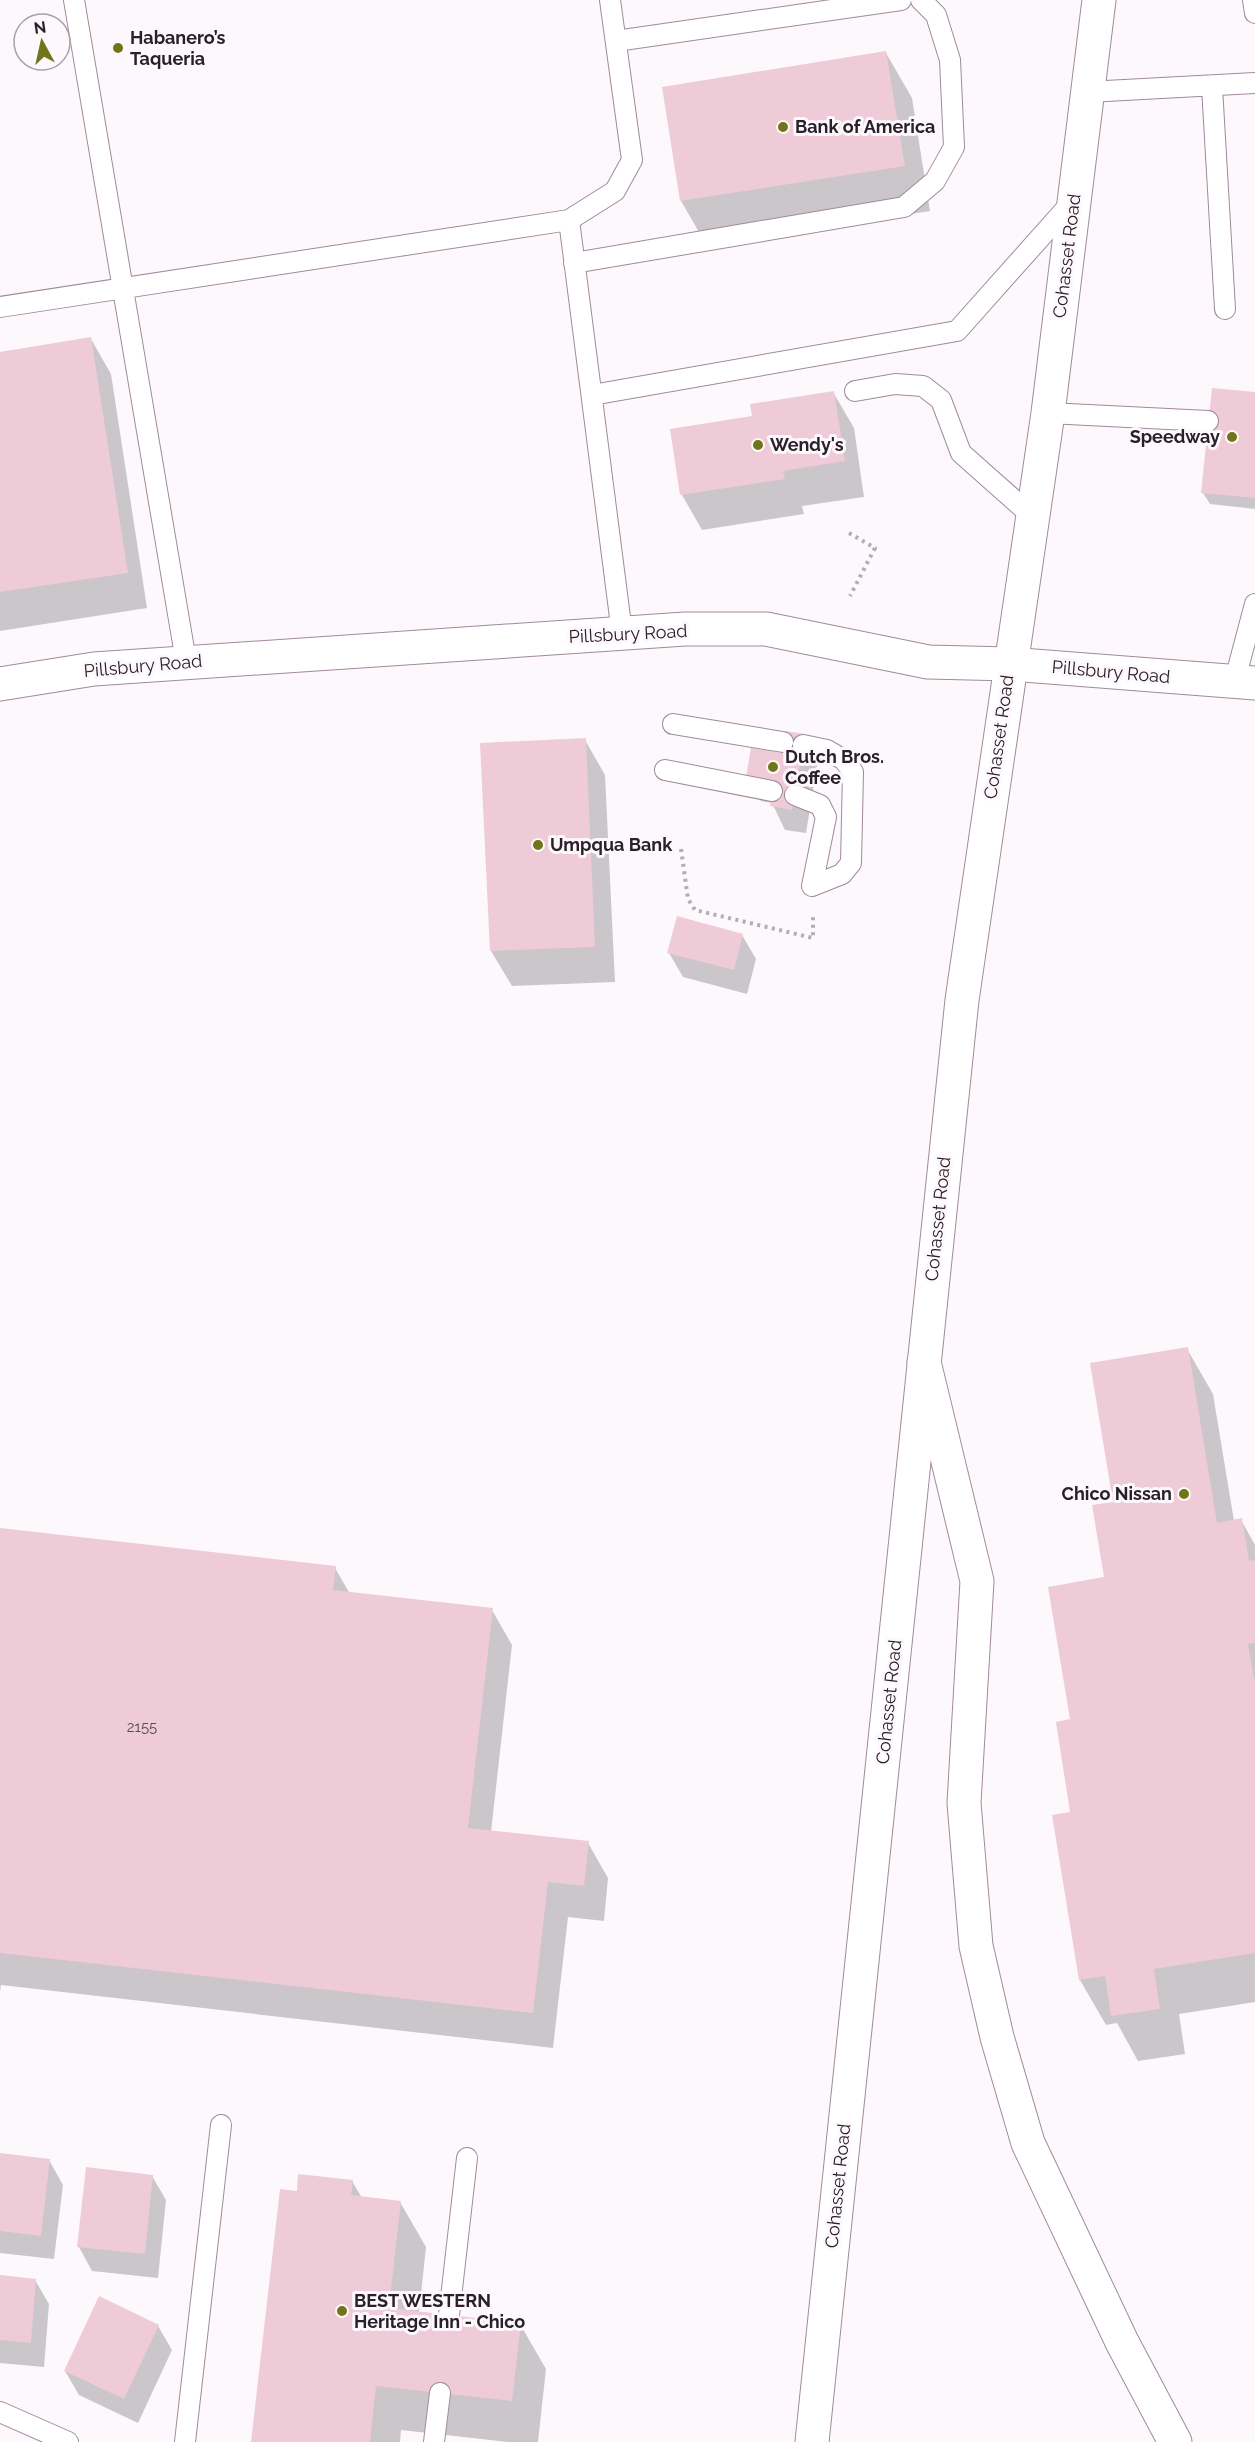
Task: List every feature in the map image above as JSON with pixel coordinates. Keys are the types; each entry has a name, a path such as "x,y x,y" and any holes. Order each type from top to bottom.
{"main road":[{"name":"Cohasset Road","path":"812,2442 962,1000 1048,413 1099,0"},
{"name":"Pillsbury Road","path":"0,684 94,669 186,661 622,633 766,629 928,662 1010,664 1245,683"},
{"path":"924,1362 977,1581 964,1803 976,1946 997,2037 1028,2143 1122,2342 1175,2442"}],"lane":[{"path":"74,0 186,661"},
{"path":"0,307 569,220 615,191 632,160 610,0"},
{"path":"616,42 902,0"},
{"path":"574,263 904,207 935,181 954,147 950,60 936,15 921,0"},
{"path":"1253,0 1255,13"},
{"path":"1087,92 1255,83"},
{"path":"1212,87 1225,309"},
{"path":"592,395 957,331 1074,200"},
{"path":"569,220 622,633"},
{"path":"855,391 895,384 923,386 941,400 961,453 1032,516"},
{"path":"1048,413 1208,421"},
{"path":"1245,683 1255,604"},
{"path":"673,724 783,742"},
{"path":"795,795 820,805 826,817 812,886 842,874 851,863 853,772 844,760 826,750 803,745"},
{"path":"665,770 772,791"},
{"path":"185,2442 221,2125"},
{"path":"449,2315 467,2158"},
{"path":"434,2442 440,2393"},
{"path":"0,2412 68,2442"}],"path":[{"path":"849,533 875,548 850,596"},
{"path":"681,849 688,899 695,910 813,938"}],"building":[{"name":"Bank of America","path":"886,51 905,166 680,201 662,87"},
{"path":"91,337 128,573 0,592 0,352"},
{"path":"1212,388 1255,392 1255,498 1201,493"},
{"name":"Wendy's","path":"834,391 845,461 783,471 785,479 680,495 670,429 752,416 750,404"},
{"name":"Dutch Bros. Coffee","path":"785,731 805,734 792,810 770,806 772,791 746,777 751,748 781,753"},
{"name":"Umpqua Bank","path":"586,738 595,947 490,951 480,743"},
{"path":"677,916 743,934 734,970 667,953"},
{"path":"1188,1347 1217,1523 1242,1518 1249,1561 1255,1560 1255,1643 1248,1644 1255,1684 1255,1953 1154,1969 1160,2009 1111,2016 1105,1976 1079,1980 1052,1815 1070,1812 1056,1722 1070,1719 1048,1587 1104,1577 1092,1505 1113,1502 1090,1363"},
{"path":"0,1528 336,1566 333,1590 493,1608 468,1828 589,1841 584,1886 548,1882 533,2013 0,1953"},
{"path":"0,2153 50,2159 41,2236 0,2231"},
{"path":"86,2167 153,2175 145,2254 77,2247"},
{"name":"BEST WESTERN Heritage Inn - Chico","path":"298,2174 353,2180 351,2195 401,2201 389,2308 521,2323 512,2401 376,2386 370,2442 251,2442 280,2189 297,2191"},
{"path":"0,2275 36,2279 31,2343 0,2340"},
{"path":"99,2296 159,2325 124,2399 64,2371"}],"place":[{"name":"Habanero’s Taqueria","path":"118,48"},
{"name":"Bank of America","path":"783,127"},
{"name":"Speedway","path":"1232,437"},
{"name":"Wendy's","path":"758,445"},
{"name":"Dutch Bros. Coffee","path":"773,767"},
{"name":"Umpqua Bank","path":"538,845"},
{"name":"Chico Nissan","path":"1184,1494"},
{"name":"BEST WESTERN Heritage Inn - Chico","path":"342,2311"}]}
